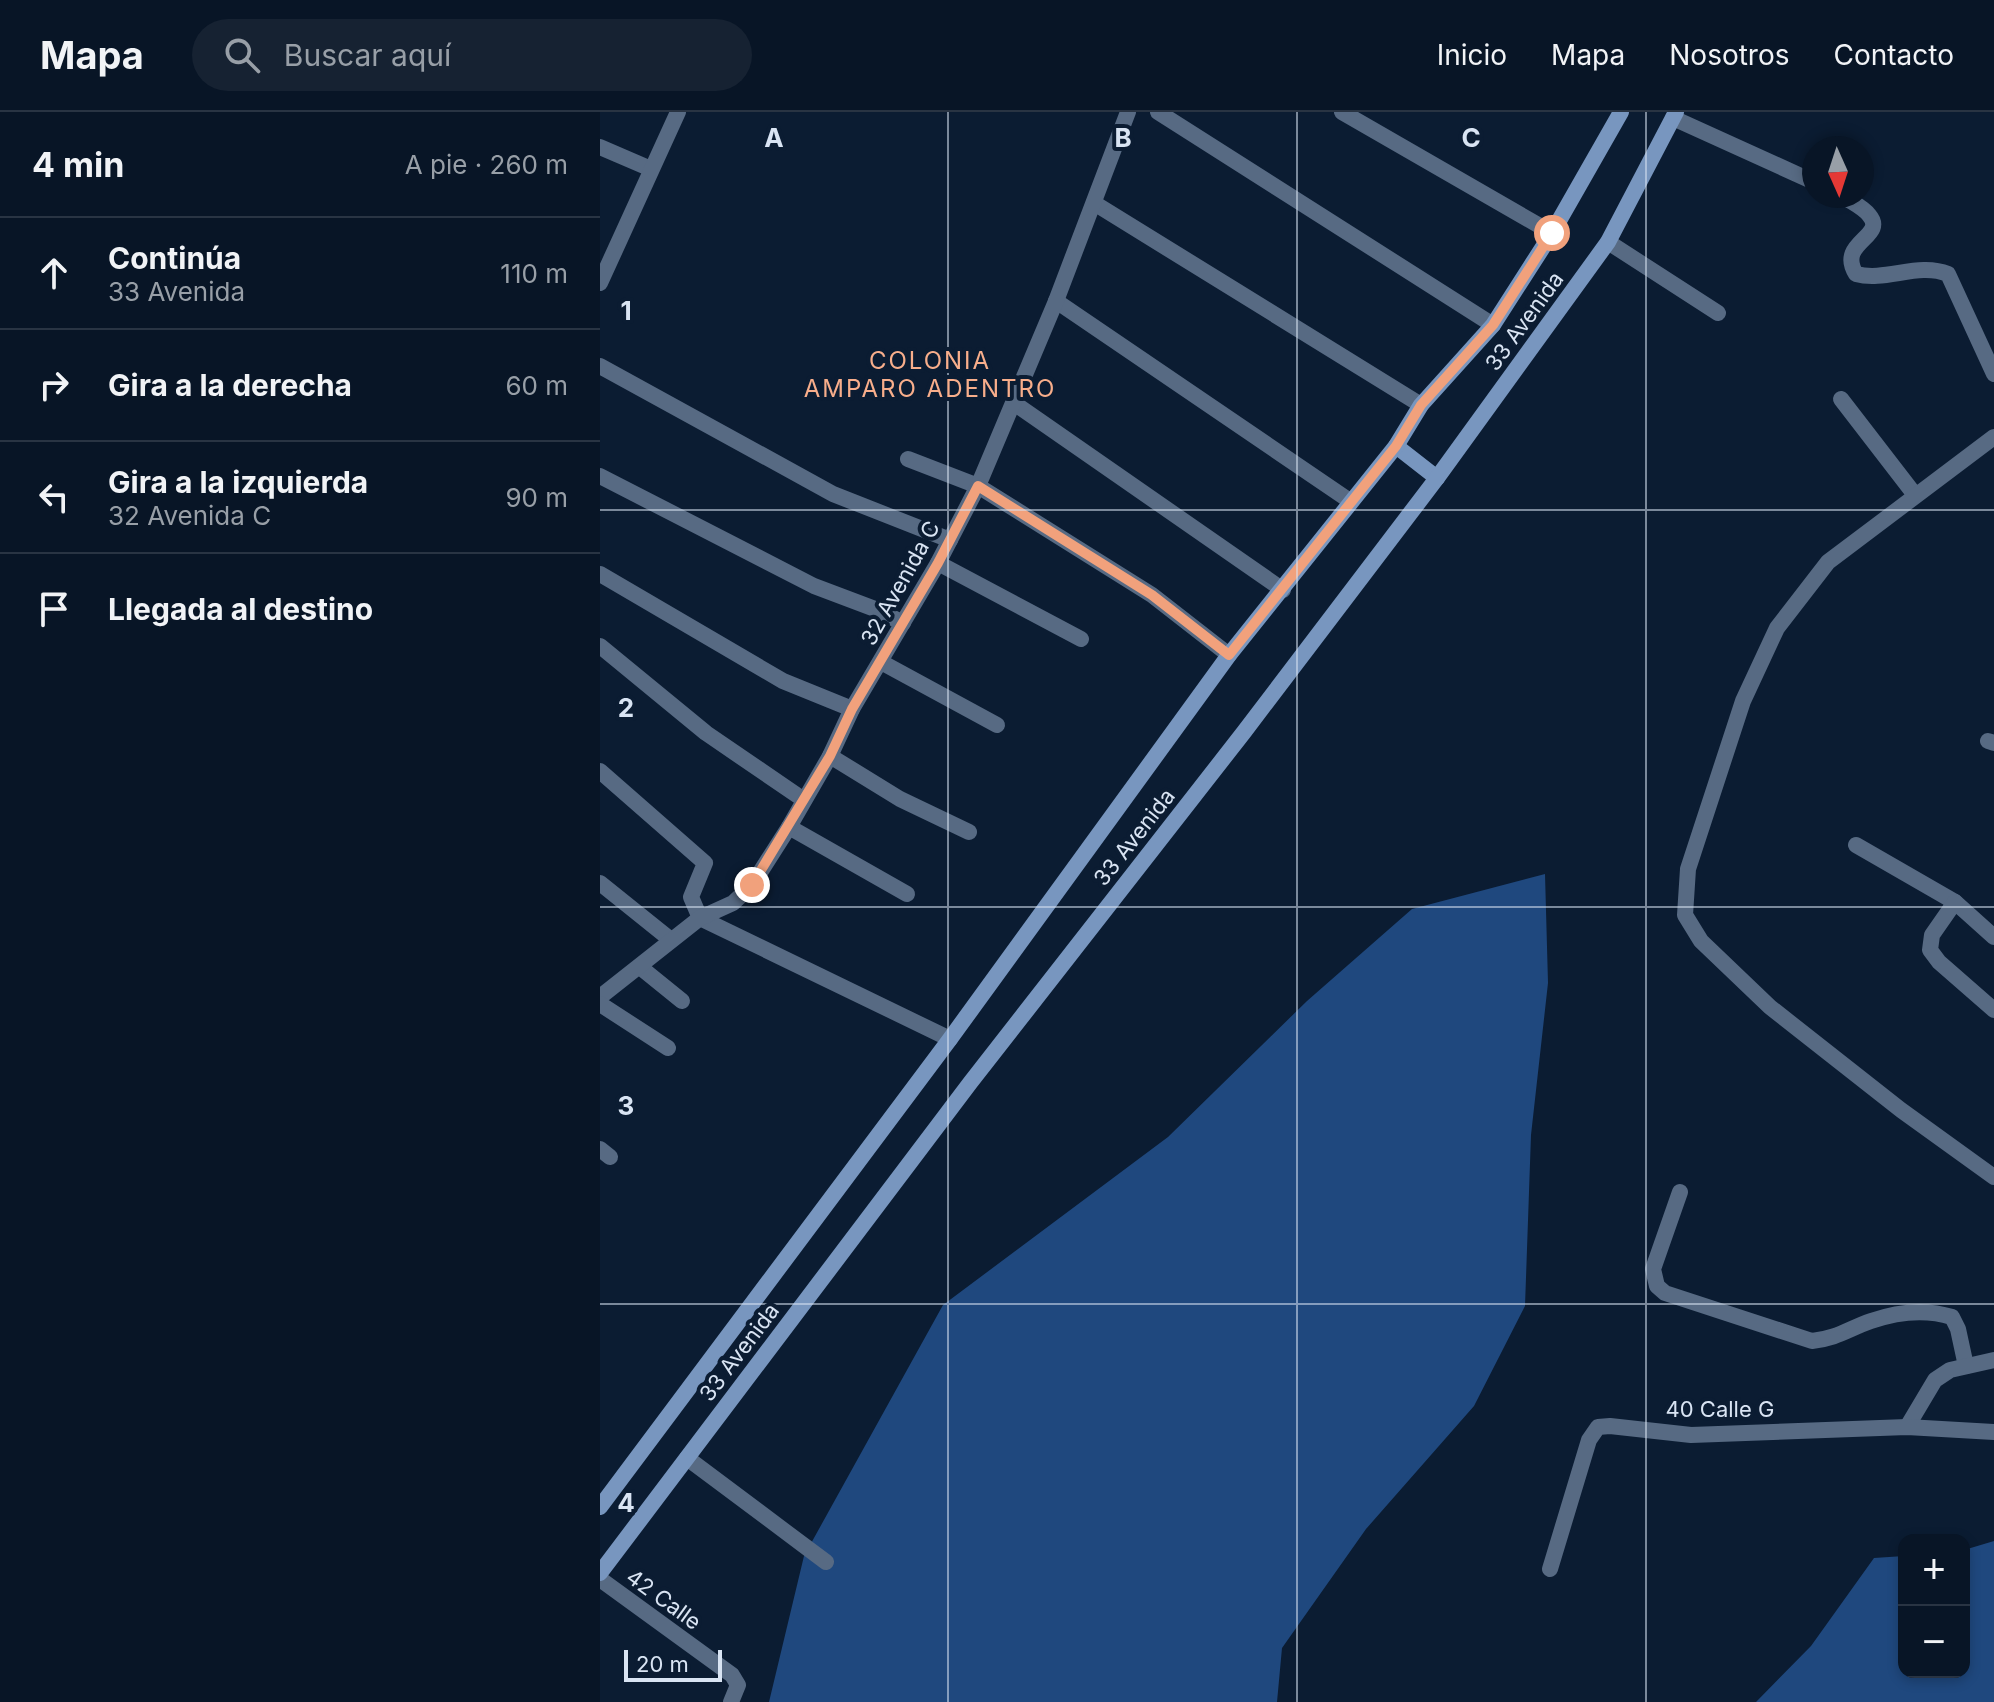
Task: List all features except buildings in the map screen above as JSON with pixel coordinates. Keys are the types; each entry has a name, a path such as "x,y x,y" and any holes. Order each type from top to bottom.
{"street":[{"path":"600,283 678,112"},
{"name":"32 Avenida C","path":"600,997 700,918 733,903 752,885 789,827 978,486 1056,301 1128,112"},
{"path":"1158,112 1493,325"},
{"path":"1342,112 1552,233"},
{"name":"33 Avenida","path":"600,1507 950,1039 1229,655 1396,446 1421,405 1493,325 1552,233 1621,112"},
{"path":"1674,115 1802,176"},
{"name":"33 Avenida","path":"600,1573 970,1083 1244,732 1437,478 1608,242 1674,115"},
{"path":"600,147 651,169"},
{"path":"1094,203 1421,405"},
{"path":"1860,208 1870,215 1873,224 1870,234 1852,252 1850,264 1856,274 1871,276 1935,269 1948,274 1994,374"},
{"path":"1608,242 1718,313"},
{"path":"1056,301 1350,501"},
{"path":"600,366 833,494 950,540"},
{"path":"1841,399 1915,495"},
{"path":"1014,403 1283,590"},
{"path":"1994,437 1828,562 1777,628 1743,701 1688,869 1685,915 1701,941 1770,1007 1901,1110 1994,1177"},
{"path":"1396,446 1437,478"},
{"path":"908,459 978,486 1152,595 1229,655"},
{"path":"600,476 814,586 903,623"},
{"path":"938,563 1081,639"},
{"path":"600,574 783,681 852,709"},
{"path":"600,646 706,733 804,800"},
{"path":"881,662 997,725"},
{"path":"830,756 900,799 969,832"},
{"path":"600,771 705,863 691,897 700,918 950,1039"},
{"path":"789,827 907,894"},
{"path":"1856,845 1955,902 1994,937"},
{"path":"600,883 671,940"},
{"path":"1955,902 1932,935 1930,950 1939,962 1994,1010"},
{"path":"640,967 682,1001"},
{"path":"600,1004 668,1048"},
{"path":"1680,1192 1653,1269 1657,1286 1665,1293 1812,1341 1830,1339 1900,1313 1939,1313 1952,1317 1958,1329 1966,1366"},
{"path":"1907,1427 1935,1380 1950,1370 1994,1360"},
{"name":"40 Calle G","path":"1550,1569 1589,1440 1598,1427 1691,1435 1907,1427 1994,1432"},
{"path":"687,1458 826,1562"},
{"name":"42 Calle","path":"600,1579 732,1675 738,1685 731,1702"}],"shaded area":[{"path":"1545,874 1548,983 1531,1135 1525,1306 1474,1406 1366,1529 1282,1648 1277,1702 769,1702 804,1556 943,1305 1168,1137 1307,1001 1412,909"},
{"path":"1994,1541 1994,1702 1756,1702 1811,1646 1874,1558 1898,1556 1898,1678 1970,1678 1970,1548"}],"district":[{"name":"COLONIA AMPARO ADENTRO","path":"930,374"}],"route":[{"path":"752,885 830,756 852,709 938,563 978,486 1152,595 1229,655 1396,446 1421,405 1493,325 1552,233"}]}
